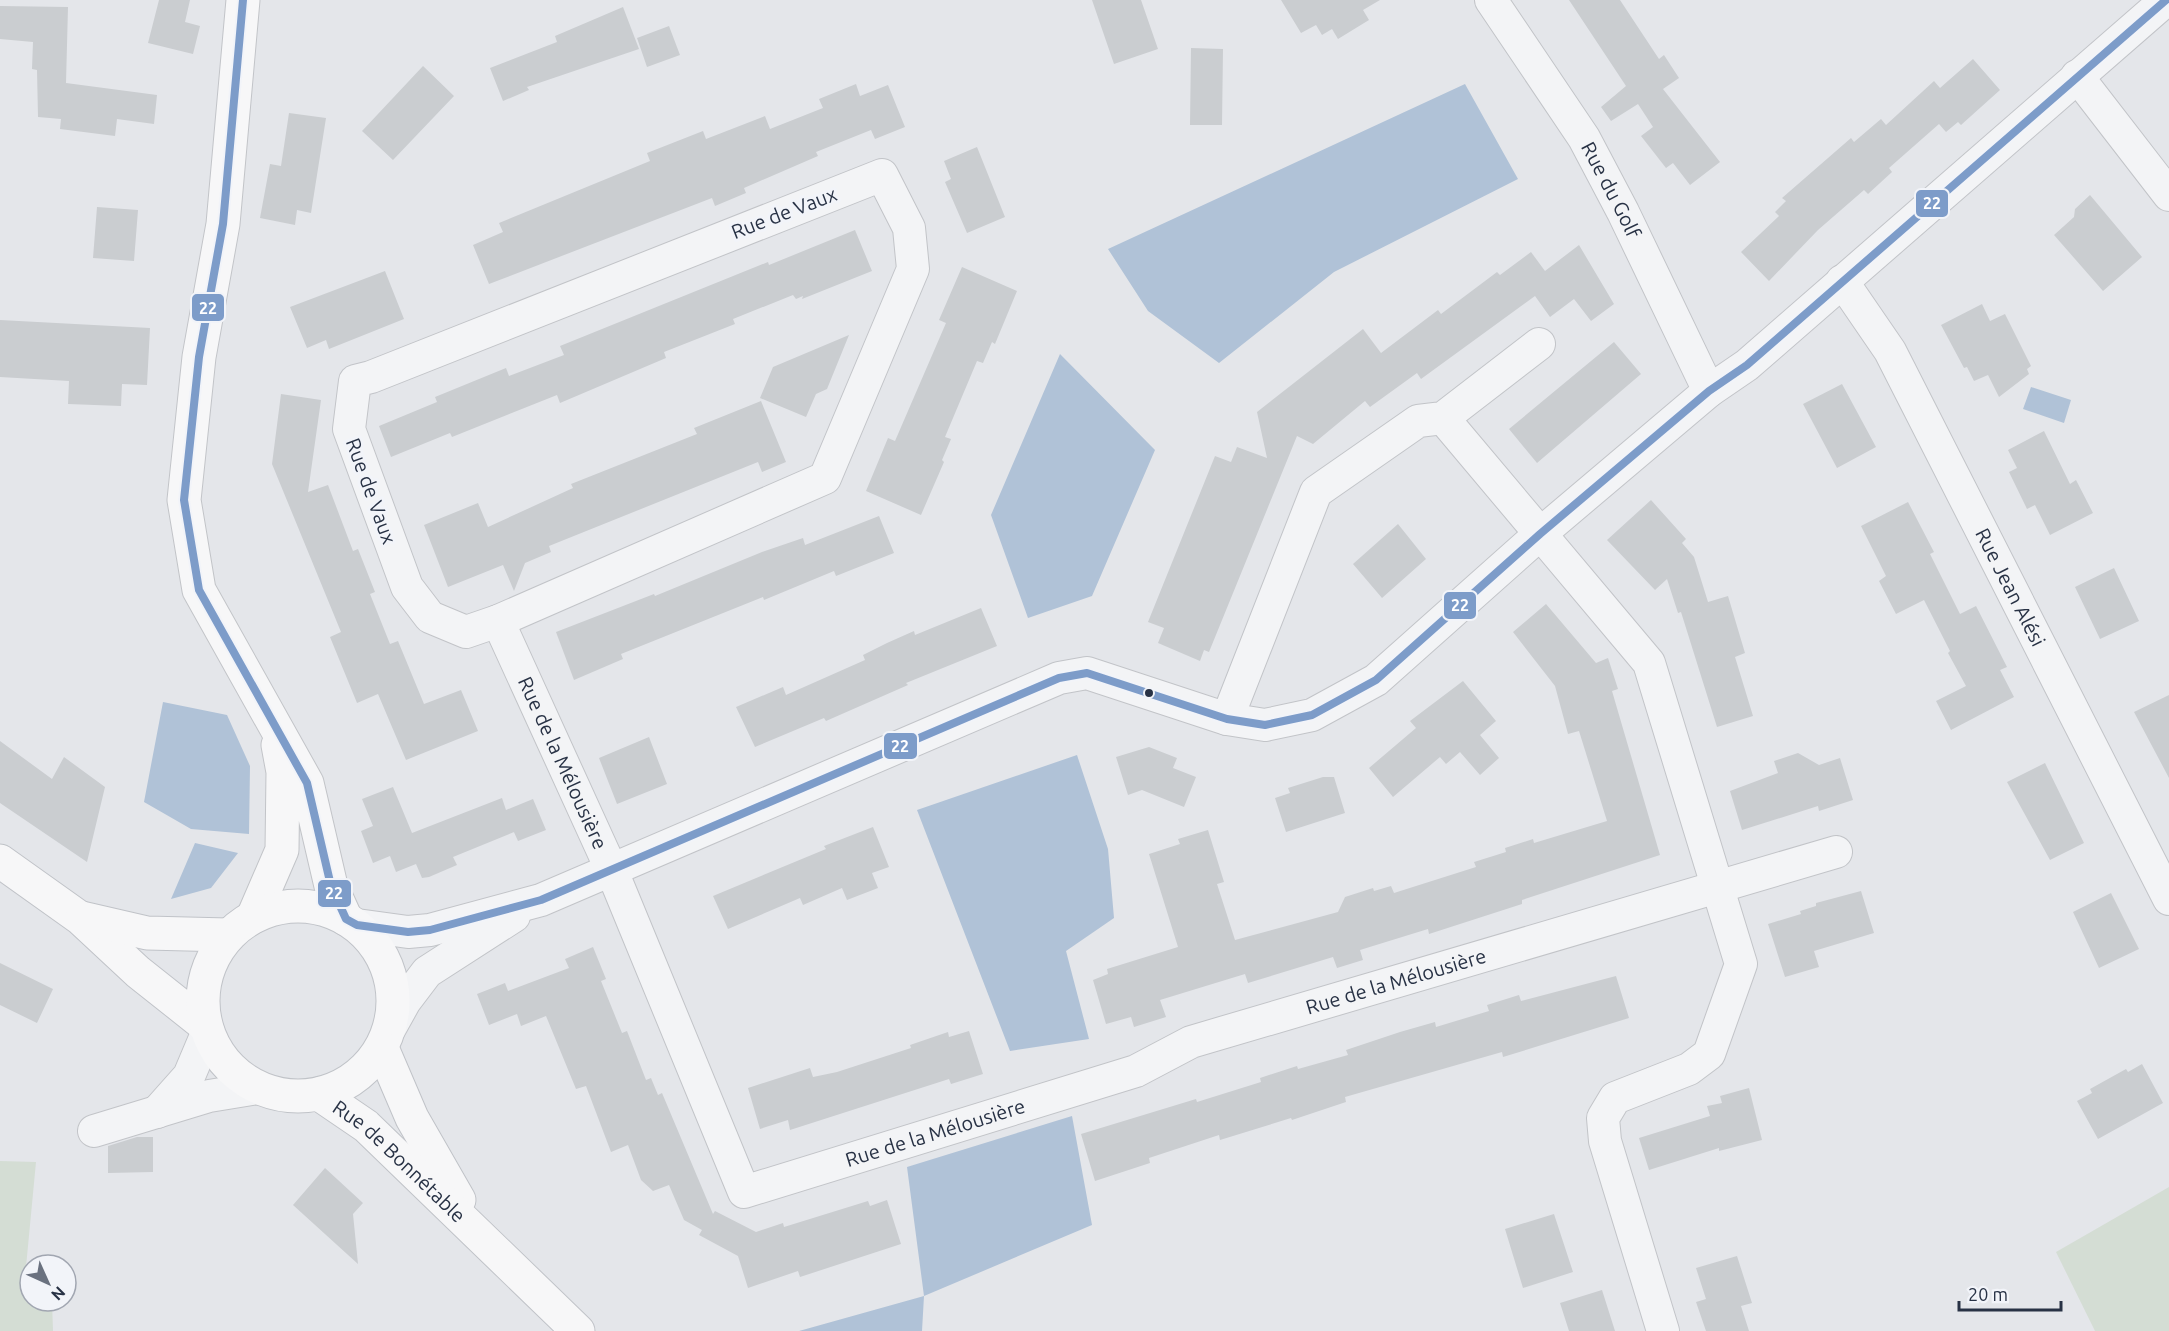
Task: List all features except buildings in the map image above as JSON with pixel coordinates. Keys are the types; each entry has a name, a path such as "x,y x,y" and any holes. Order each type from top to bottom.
{"main road":[{"path":"243,0 223,224 199,357 184,500 199,590 307,783 331,886 352,922"},
{"path":"80,918 147,933 241,926 282,906 312,906 338,913 352,922 378,947 390,973 394,998 386,1038 366,1069 344,1085 319,1094 288,1096 258,1088 233,1071 216,1050 207,1029 202,1002 206,978 214,955 241,926 282,850 283,772 275,726"},
{"path":"0,861 80,918 138,972 207,1029"},
{"name":"Rue de Bonnétable","path":"386,1038 412,1118 477,1233"},
{"name":"Rue de Bonnétable","path":"319,1094 366,1125 578,1331"}],"street":[{"name":"Rue du Golf","path":"1491,0 1584,138 1623,212 1709,391"},
{"path":"352,922 408,932 430,930 540,900 1059,678 1087,673 1227,719 1265,725 1312,715 1376,680 1540,534 1709,391 1747,365 2166,0"},
{"path":"2077,76 2169,195"},
{"name":"Rue de Vaux","path":"882,175 909,228 914,269 825,478 498,621 466,632 430,617 407,587 349,429 355,381 371,377 882,175"},
{"name":"Rue Jean Alési","path":"1842,281 1890,351 2169,899"},
{"path":"1227,719 1316,492 1418,421 1443,418 1539,344"},
{"path":"1443,418 1649,663 1741,964 1709,1054 1689,1069 1615,1098 1603,1118 1605,1141 1663,1331"},
{"name":"Rue de la Mélousière","path":"498,621 612,871 744,1192 1136,1071 1191,1042 1836,852"},
{"path":"386,1038 405,1002 427,972 540,900"},
{"path":"156,1112 189,1076 207,1029"},
{"path":"94,1131 209,1095 258,1088"}],"shaded area":[{"path":"0,1161 36,1162 27,1253 18,1253 18,1313 52,1313 53,1331 0,1331"},
{"path":"2169,1187 2169,1331 2095,1331 2056,1252"}],"water":[{"path":"1465,84 1518,179 1334,272 1219,363 1148,311 1108,249"},
{"path":"1060,354 1155,450 1092,596 1028,618 991,515"},
{"path":"2031,387 2071,400 2064,423 2023,409"},
{"path":"163,702 227,715 250,766 249,834 191,829 144,802"},
{"path":"1077,755 1108,849 1114,918 1066,951 1089,1039 1010,1051 917,810"},
{"path":"195,843 238,853 211,888 171,899"},
{"path":"1072,1116 1092,1225 924,1296 907,1167"},
{"path":"924,1296 922,1331 799,1331"}],"transit line":[{"name":"22","path":"243,0 223,224 199,357 184,500 199,590 307,783 331,886 346,919 357,925 408,932 430,930 541,900 1059,678 1087,673 1227,719 1265,725 1312,715 1376,680 1540,534 1709,391 1747,365 2166,0"}]}
